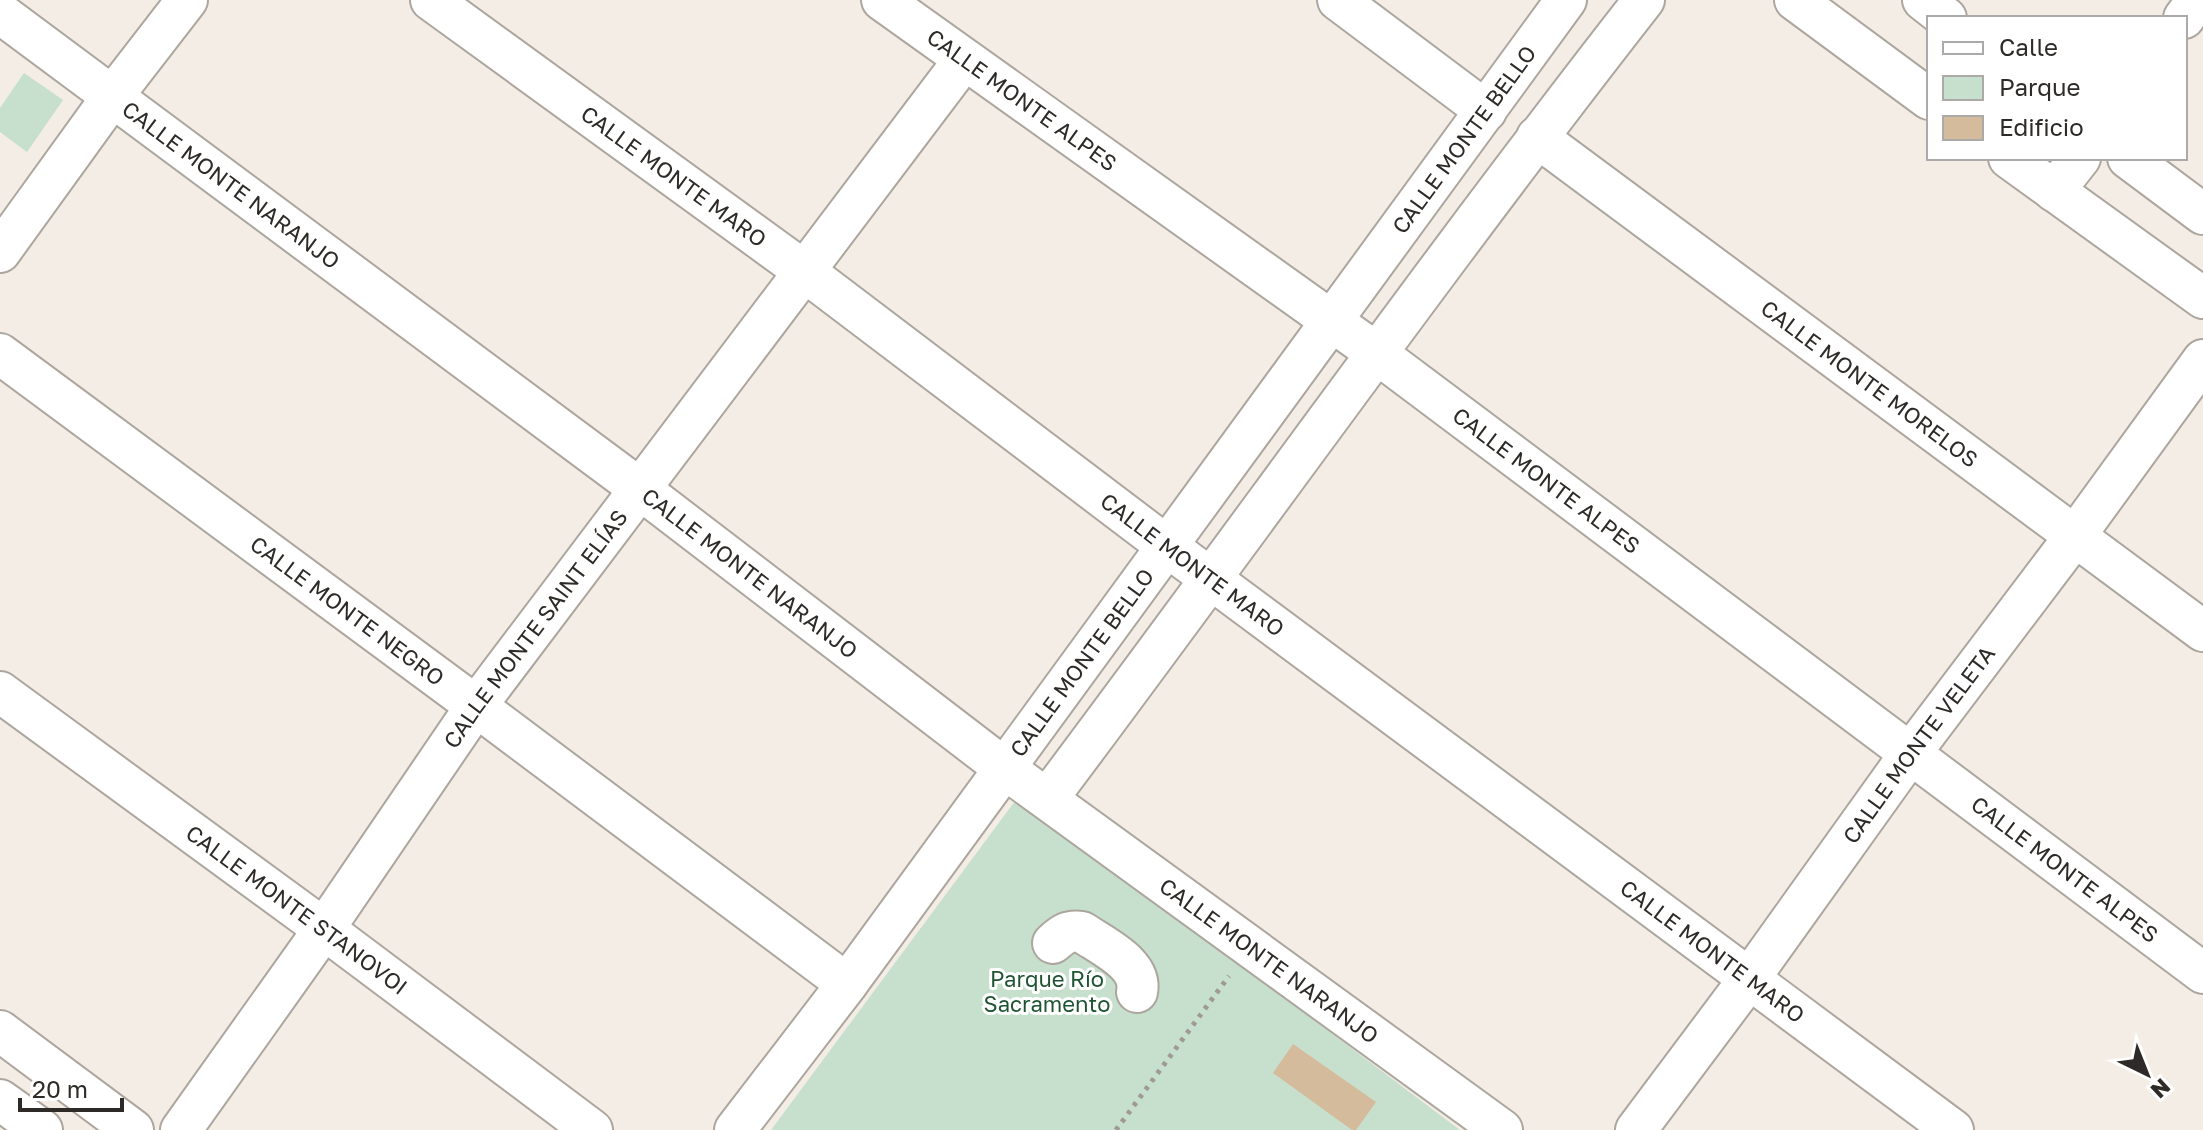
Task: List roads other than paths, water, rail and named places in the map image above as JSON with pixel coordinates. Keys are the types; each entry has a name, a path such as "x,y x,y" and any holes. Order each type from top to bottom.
{"street":[{"path":"0,252 112,97 187,0"},
{"name":"CALLE MONTE MARO","path":"431,0 804,271 1168,547 1953,1130"},
{"name":"CALLE MONTE ALPES","path":"882,0 1333,321 2203,973"},
{"path":"1338,0 1486,111"},
{"name":"CALLE MONTE BELLO","path":"735,1130 847,984 1566,0"},
{"path":"1048,798 1212,579 1375,352 1644,0"},
{"path":"1795,0 1927,98"},
{"path":"1923,0 1943,16"},
{"name":"CALLE MONTE NARANJO","path":"0,13 640,489 1004,768 1502,1130"},
{"name":"CALLE MONTE SAINT ELÍAS","path":"181,1130 324,929 476,706 964,60"},
{"name":"CALLE MONTE MORELOS","path":"1537,137 2203,631"},
{"path":"2012,160 2203,298"},
{"path":"2054,191 2078,160"},
{"path":"2131,160 2203,214"},
{"name":"CALLE MONTE NEGRO","path":"0,354 847,984"},
{"name":"CALLE MONTE VELETA","path":"1636,1130 2203,360"},
{"name":"CALLE MONTE STANOVOI","path":"0,692 592,1130"},
{"path":"1053,943 1064,933 1082,932 1130,966 1137,979 1137,992"},
{"path":"0,1031 133,1130"},
{"path":"0,1100 42,1130"}],"park label":[{"name":"Parque Río Sacramento","path":"1047,992"}]}
